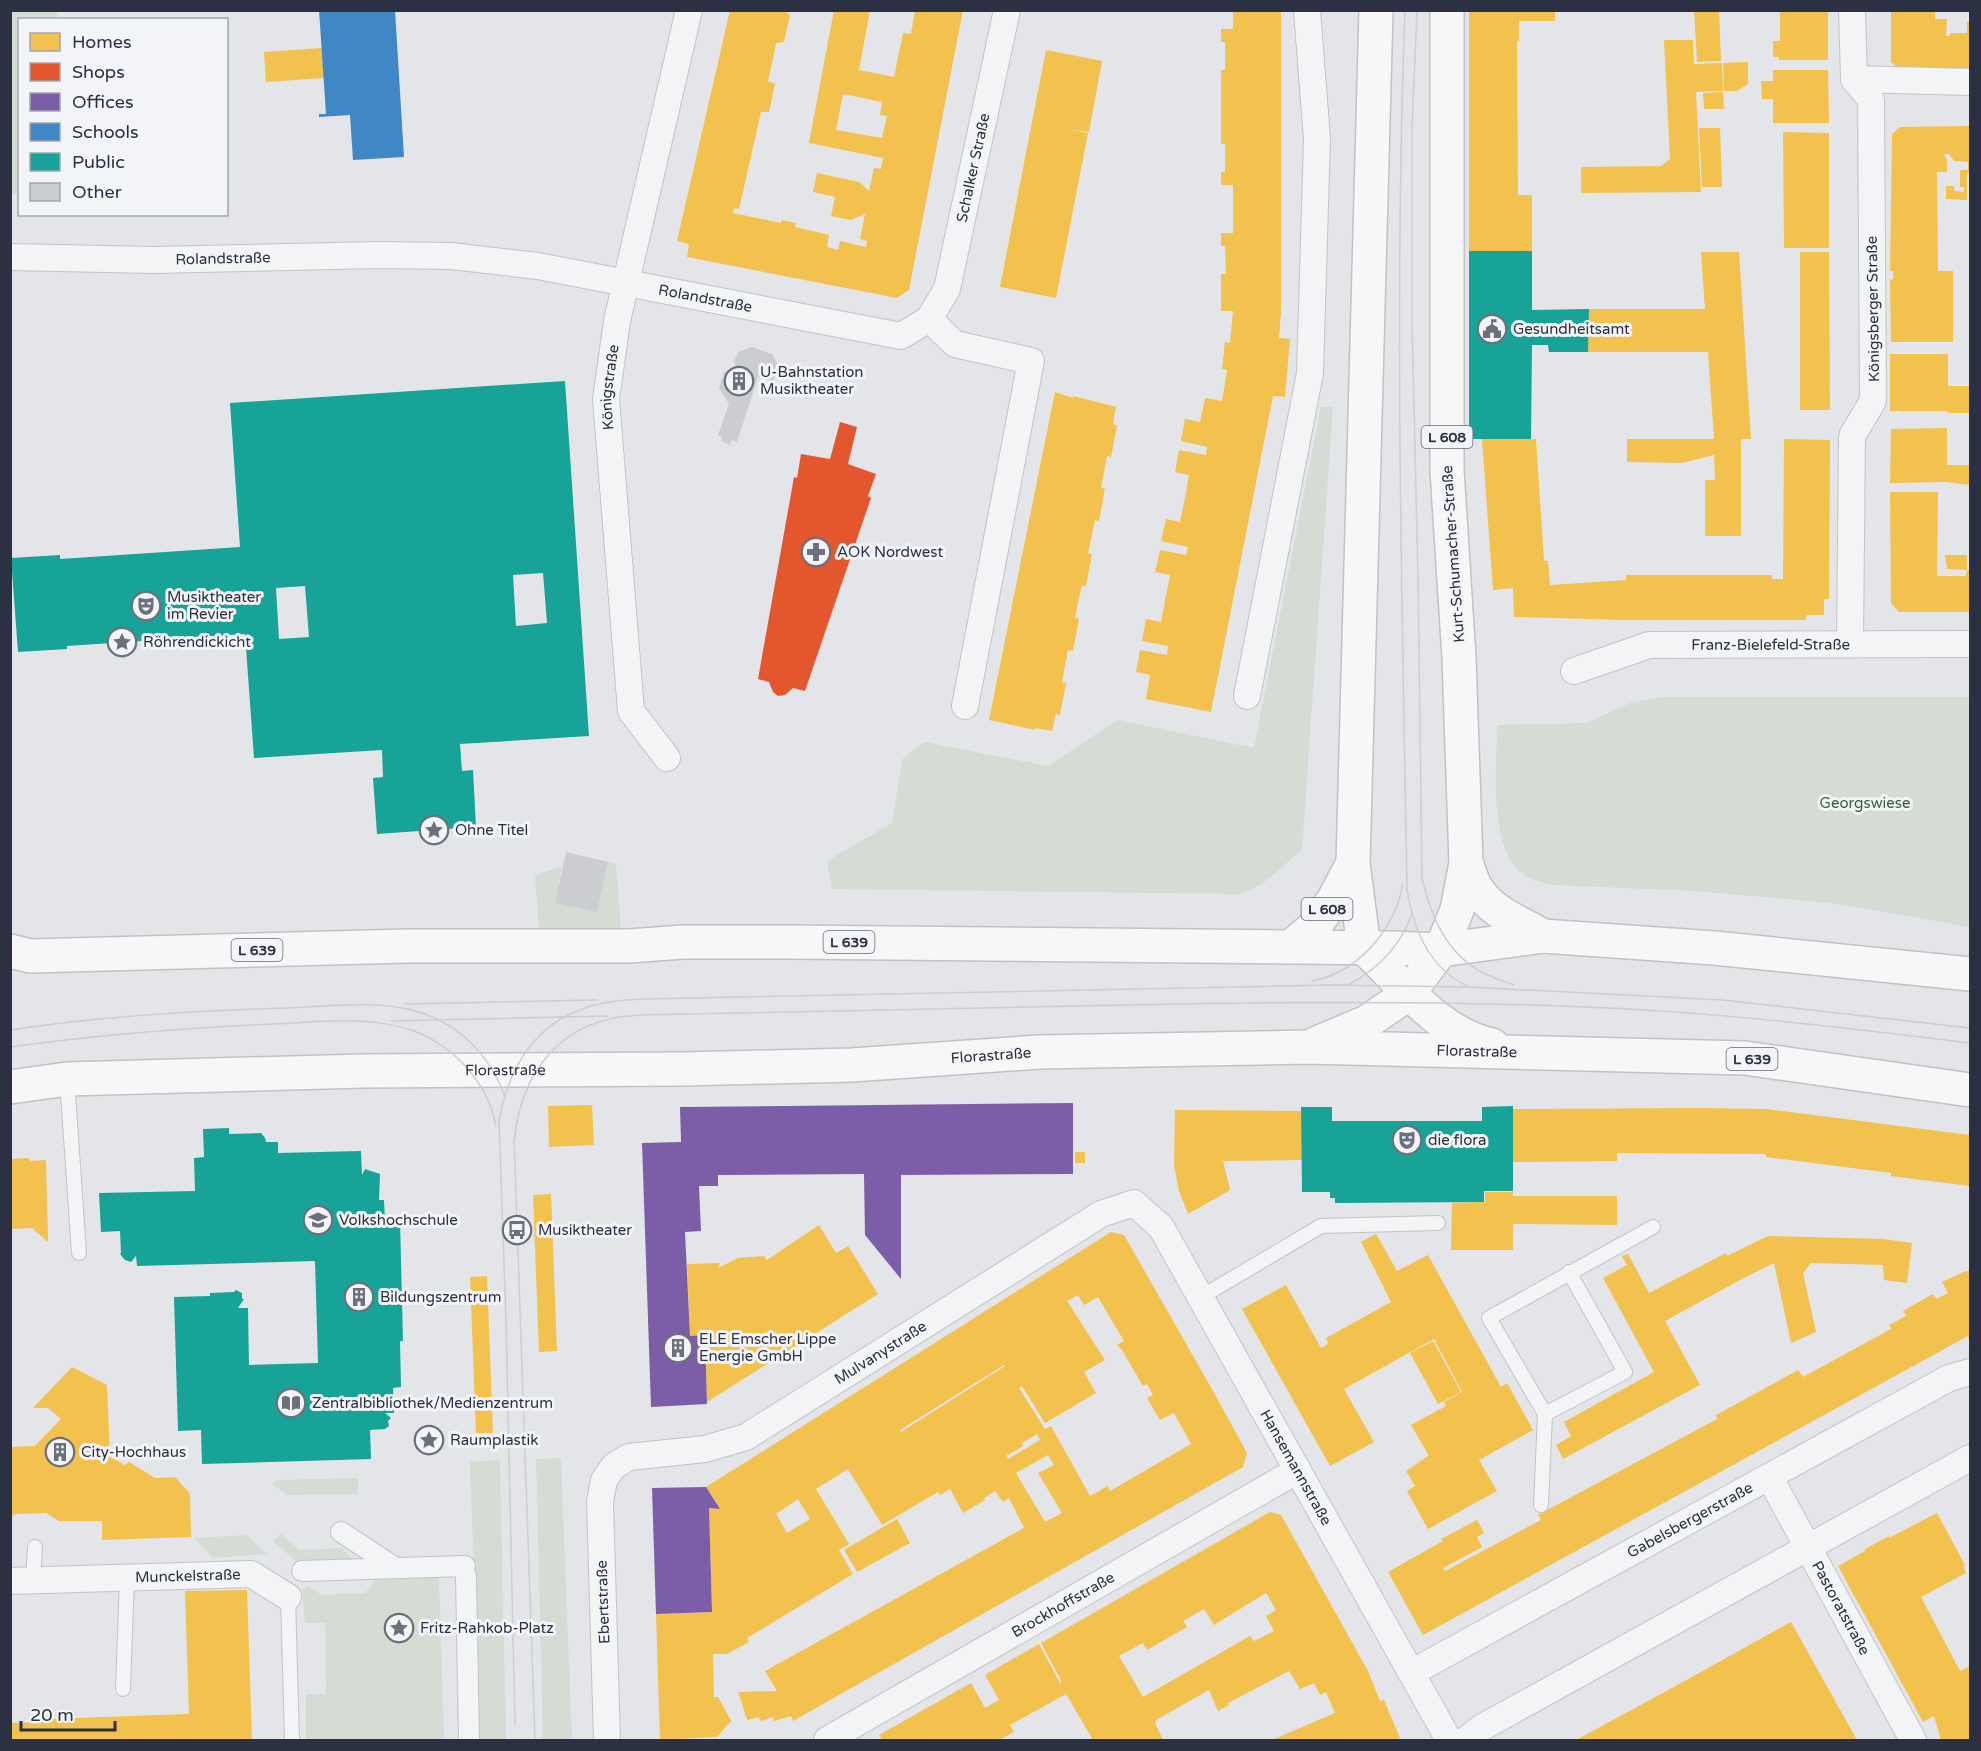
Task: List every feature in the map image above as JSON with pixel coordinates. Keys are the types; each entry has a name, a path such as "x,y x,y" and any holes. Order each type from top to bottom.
{"main road":[{"name":"L 608","path":"1364,948 1353,863 1376,10"},
{"name":"Kurt-Schumacher-Straße","path":"1308,1047 1367,1022 1408,994 1441,950 1457,910 1466,863 1459,658 1447,470 1447,10"},
{"name":"L 608","path":"1291,947 1315,926 1334,899 1353,863"},
{"name":"L 608","path":"1466,863 1477,889 1490,903 1501,912 1543,936"},
{"name":"L 639","path":"20,954 407,946 629,946 695,942 1441,950 1543,936 1714,948 1971,974"},
{"path":"1364,948 1408,994 1452,1029 1484,1043 1532,1054"},
{"name":"Florastraße","path":"10,1087 67,1079 350,1071 683,1070 852,1065 1039,1053 1308,1047 1745,1058 1971,1090"}],"street":[{"name":"Königstraße","path":"667,758 631,711 606,399 617,321 689,10"},
{"name":"Schalker Straße","path":"929,319 947,289 1007,10"},
{"path":"1248,696 1310,373 1317,139 1307,10"},
{"path":"1852,10 1854,79 1971,82"},
{"name":"Königsberger Straße","path":"1850,644 1852,436 1874,401 1871,100 1854,79"},
{"name":"Rolandstraße","path":"10,257 153,260 379,255 451,256 538,266 901,336 929,319"},
{"path":"929,319 955,344 1031,361 965,706"},
{"name":"Franz-Bielefeld-Straße","path":"1574,671 1649,645 1971,644"},
{"name":"Hansemannstraße","path":"1134,1203 1161,1227 1449,1740"},
{"name":"Mulvanystraße","path":"614,1466 629,1457 705,1449 746,1437 1101,1214 1134,1203"},
{"name":"Gabelsbergerstraße","path":"1412,1673 1578,1574 1770,1478 1949,1378 1971,1372"},
{"path":"1466,1740 1480,1728 1971,1458"},
{"name":"Ebertstraße","path":"607,1740 600,1502 604,1480 614,1466"},
{"name":"Brockhoffstraße","path":"827,1740 1298,1470"},
{"name":"Pastoratstraße","path":"1770,1478 1912,1740"},
{"path":"341,1532 396,1568"},
{"path":"302,1571 396,1568 465,1571 469,1740"},
{"name":"Munckelstraße","path":"22,1581 250,1574 288,1597"}],"lane":[{"path":"67,1079 79,1253"},
{"path":"1201,1298 1322,1226 1438,1223"},
{"path":"1541,1505 1545,1414 1489,1318 1653,1227"},
{"path":"1545,1414 1625,1372 1569,1272"},
{"path":"22,1581 35,1547"},
{"path":"123,1689 127,1578"},
{"name":"Munckelstraße","path":"288,1597 292,1740"}],"green space":[{"path":"10,11 57,11 57,18 18,18 18,194 10,193"},
{"path":"1321,407 1333,407 1302,850 1262,884 1239,894 832,889 827,861 892,823 903,758 925,742 1048,766 1117,720 1254,748"},
{"name":"Georgswiese","path":"1663,697 1970,697 1970,927 1831,903 1695,891 1554,885 1524,875 1512,862 1504,846 1499,826 1496,783 1497,725 1587,723 1630,703"},
{"path":"608,862 616,864 621,928 539,929 535,876 562,866 555,903 597,912"},
{"path":"561,1458 572,1740 543,1740 536,1459"},
{"path":"500,1460 506,1738 509,1740 480,1740 470,1462"},
{"path":"358,1478 358,1494 287,1495 272,1484 276,1480"},
{"path":"281,1534 300,1550 342,1548 354,1562 298,1563 273,1541"},
{"path":"246,1535 267,1554 213,1558 194,1538"},
{"path":"439,1576 444,1740 306,1740 306,1694 326,1694 325,1623 305,1623 302,1590 307,1586 322,1595 365,1593 378,1577"}],"building: Homes":[{"path":"730,10 783,10 790,15 784,42 776,43 768,81 775,84 769,112 761,112 739,209 734,208 733,213 781,223 781,220 796,223 795,227 829,235 827,247 838,250 840,241 866,247 867,241 860,239 865,214 851,220 831,216 835,197 813,192 817,173 859,182 869,191 874,168 881,169 883,158 809,143 834,10 870,10 859,70 894,77 903,33 911,34 915,10 963,10 909,290 897,298 687,257 689,244 677,241","holes":["843,94 882,102 880,115 887,116 882,138 836,130"]},
{"path":"1233,10 1281,10 1281,311 1279,338 1290,339 1285,397 1273,396 1211,712 1146,699 1150,675 1136,672 1140,650 1167,655 1168,646 1142,641 1146,619 1161,622 1170,575 1155,572 1160,550 1186,555 1188,547 1161,541 1166,519 1180,522 1185,498 1189,475 1175,472 1179,450 1206,455 1207,447 1181,441 1185,419 1200,422 1205,398 1222,401 1227,370 1222,369 1225,342 1230,343 1233,311 1221,311 1221,274 1226,274 1225,246 1221,246 1221,233 1233,233 1233,185 1221,185 1221,172 1225,172 1225,144 1221,144 1221,70 1225,70 1225,42 1221,42 1221,29 1233,29"},
{"path":"1469,10 1555,10 1555,21 1519,21 1519,41 1517,41 1518,195 1532,195 1532,251 1469,251"},
{"path":"1694,10 1719,10 1721,61 1697,62"},
{"path":"1780,10 1828,10 1828,60 1779,60 1779,57 1773,57 1773,41 1780,41"},
{"path":"1891,10 1935,10 1935,19 1947,19 1946,36 1951,33 1967,33 1967,22 1970,22 1970,70 1900,70 1891,62"},
{"path":"1664,40 1693,40 1694,64 1722,63 1723,91 1696,92 1701,192 1581,193 1581,167 1661,166 1670,159"},
{"path":"322,48 324,78 266,82 264,52"},
{"path":"1046,50 1102,61 1089,132 1067,129 1088,133 1056,298 1000,287"},
{"path":"1748,62 1748,84 1737,91 1724,91 1723,63"},
{"path":"1773,70 1828,70 1829,123 1773,123 1773,99 1762,99 1761,81 1773,81"},
{"path":"1723,92 1724,109 1704,109 1703,93"},
{"path":"1970,126 1970,173 1967,173 1967,200 1946,199 1946,186 1954,186 1954,191 1964,192 1964,187 1960,187 1960,170 1968,170 1968,162 1954,161 1949,154 1944,154 1947,161 1947,172 1937,172 1938,271 1953,271 1953,342 1891,342 1892,134 1900,127"},
{"path":"1699,128 1720,128 1722,187 1702,187"},
{"path":"1783,132 1829,133 1829,248 1784,248"},
{"path":"1701,252 1739,252 1751,439 1741,439 1741,536 1705,536 1705,480 1715,480 1714,455 1682,463 1627,462 1627,439 1714,439 1708,352 1588,352 1589,309 1705,309"},
{"path":"1800,252 1829,252 1830,410 1800,410"},
{"path":"1890,354 1948,354 1948,386 1970,386 1970,413 1890,411"},
{"path":"1055,392 1116,407 1113,424 1117,426 1111,457 1107,456 1101,488 1105,489 1099,521 1095,520 1088,553 1092,554 1086,586 1082,585 1078,602 1075,618 1079,619 1073,651 1068,650 1062,682 1066,683 1060,715 1056,714 1052,731 1035,728 1035,730 989,720"},
{"path":"1947,428 1947,465 1970,465 1970,485 1947,482 1890,483 1891,429"},
{"path":"1482,439 1536,439 1544,561 1548,561 1550,585 1626,580 1626,575 1772,575 1772,579 1783,579 1784,439 1830,440 1829,599 1824,599 1824,615 1806,615 1806,620 1626,620 1514,617 1513,588 1493,590"},
{"path":"1890,492 1938,492 1937,576 1966,576 1967,570 1970,570 1970,612 1899,612 1891,603"},
{"path":"1945,555 1967,555 1967,570 1947,569"},
{"path":"592,1105 594,1145 549,1147 548,1106"},
{"path":"1513,1109 1766,1109 1970,1135 1970,1186 1766,1157 1766,1154 1617,1153 1617,1161 1513,1162"},
{"path":"1175,1110 1301,1111 1302,1160 1223,1161 1230,1190 1188,1214 1179,1191 1174,1165"},
{"path":"1075,1152 1085,1152 1085,1163 1075,1163"},
{"path":"28,1158 31,1161 46,1160 48,1242 32,1228 10,1229 10,1159"},
{"path":"1485,1192 1513,1192 1513,1196 1617,1196 1617,1225 1513,1224 1513,1250 1451,1250 1452,1203 1485,1202"},
{"path":"551,1194 557,1351 539,1352 533,1195"},
{"path":"819,1225 836,1253 848,1246 878,1294 707,1402 705,1335 690,1336 687,1264 720,1263 718,1268 738,1258 764,1256 767,1260"},
{"path":"1111,1232 1124,1235 1247,1453 1243,1467 793,1721 791,1716 774,1721 773,1717 760,1721 759,1717 747,1720 738,1692 777,1691 765,1671 1024,1528 1009,1498 1003,1502 995,1491 963,1513 950,1489 940,1495 938,1492 882,1525 848,1469 816,1489 849,1544 839,1550 853,1574 747,1638 749,1642 727,1654 713,1654 714,1697 718,1697 732,1722 717,1737 660,1740 656,1614 712,1612 709,1508 720,1509 706,1487","holes":["1078,1295 1084,1305 1098,1297 1124,1341 1117,1345 1143,1386 1147,1384 1153,1395 1147,1398 1160,1420 1174,1413 1191,1444 1110,1491 1108,1486 1090,1496 1051,1426 1045,1429 1019,1388 1022,1386 1045,1423 1096,1393 1084,1372 1105,1360 1067,1301","1004,1365 1005,1366 901,1432 900,1430","1037,1434 1040,1440 1008,1459 1006,1456 1023,1446 1022,1443","1048,1455 1054,1465 1038,1473 1062,1513 1045,1522 1016,1473","798,1499 810,1519 787,1533 776,1514"]},
{"path":"1376,1234 1397,1271 1428,1255 1501,1387 1507,1383 1533,1430 1479,1460 1497,1491 1428,1529 1407,1491 1415,1486 1406,1471 1428,1456 1411,1425 1446,1406 1444,1402 1462,1392 1434,1339 1344,1389 1374,1442 1330,1466 1242,1309 1286,1285 1321,1348 1328,1344 1326,1338 1391,1302 1361,1242"},
{"path":"1768,1236 1883,1239 1912,1243 1907,1283 1884,1280 1883,1265 1811,1263 1803,1273 1816,1332 1791,1343 1774,1263 1740,1280 1665,1321 1700,1385 1563,1459 1556,1445 1571,1436 1564,1422 1654,1372 1603,1278 1627,1265 1622,1256 1628,1254 1649,1293 1726,1253 1727,1256"},
{"path":"1970,1271 1970,1341 1968,1336 1423,1635 1388,1572 1477,1520 1484,1533 1477,1537 1482,1547 1443,1568 1445,1571 1541,1520 1538,1515 1717,1419 1716,1415 1798,1370 1803,1377 1891,1329 1889,1325 1906,1316 1903,1311 1933,1294 1936,1299 1948,1293 1942,1282"},
{"path":"487,1276 493,1433 476,1433 470,1277"},
{"path":"1433,1341 1461,1392 1438,1404 1410,1353"},
{"name":"City-Hochhaus","path":"72,1367 107,1385 110,1457 125,1465 129,1462 155,1478 175,1477 190,1494 191,1537 102,1540 102,1521 59,1521 46,1513 16,1514 10,1517 10,1447 35,1446 61,1419 48,1408 33,1408"},
{"path":"1270,1512 1281,1515 1368,1671 1380,1701 1384,1700 1400,1738 1394,1740 1272,1740 1335,1713 1326,1692 1320,1695 1314,1683 1300,1689 1289,1671 1228,1703 1229,1705 1218,1711 1209,1690 1156,1720 1155,1723 1163,1740 1093,1740 1066,1694 1010,1725 1014,1732 999,1740 882,1740 879,1735 971,1683 985,1708 999,1700 985,1675 1039,1644 1060,1683 1062,1682 1041,1643","holes":["1266,1593 1276,1610 1266,1616 1274,1631 1254,1641 1250,1636 1143,1697 1119,1656 1143,1643 1147,1650 1187,1627 1183,1621 1204,1609 1214,1625"]},
{"path":"1937,1513 1965,1565 1963,1566 1966,1573 1921,1597 1960,1671 1970,1666 1970,1740 1941,1740 1934,1716 1923,1722 1838,1566 1889,1536 1889,1538"},
{"path":"897,1519 910,1543 857,1572 844,1550"},
{"path":"247,1590 252,1740 10,1740 10,1723 47,1722 47,1719 189,1714 185,1591"},
{"path":"1791,1622 1857,1740 1576,1740 1672,1688"}],"building: Shops":[{"path":"840,422 857,427 848,464 876,474 868,496 871,498 805,691 793,688 785,695 778,696 773,692 769,682 758,679 794,477 797,478 801,454 830,459"}],"building: Offices":[{"path":"1073,1103 1073,1174 901,1175 901,1279 865,1235 864,1174 718,1175 718,1186 699,1186 701,1231 685,1232 690,1336 705,1335 707,1404 651,1407 642,1143 681,1142 680,1107"},
{"path":"706,1487 720,1509 709,1508 712,1612 656,1614 652,1488"}],"building: Schools":[{"path":"319,10 395,10 404,157 353,160 350,115 319,117 319,114 326,114"}],"building: Public":[{"path":"1469,251 1532,251 1532,310 1589,309 1588,352 1549,352 1548,345 1532,345 1531,439 1469,439"},
{"name":"Musiktheater im Revier","path":"565,381 589,736 460,744 462,771 473,770 476,827 377,834 373,778 383,777 382,750 254,758 245,634 67,646 67,649 18,652 11,558 60,555 60,559 240,547 230,403","holes":["543,573 547,623 516,626 513,575","305,586 309,637 279,639 276,588"]},
{"name":"die flora","path":"1513,1106 1513,1191 1484,1191 1484,1202 1335,1203 1335,1198 1330,1198 1330,1192 1302,1192 1301,1107 1332,1107 1332,1121 1482,1121 1482,1107"},
{"name":"Bildungszentrum","path":"229,1128 229,1134 261,1133 266,1142 278,1142 278,1153 361,1151 362,1175 365,1169 380,1174 379,1200 384,1200 385,1221 400,1220 403,1341 400,1341 401,1387 393,1388 394,1413 385,1413 391,1418 388,1421 389,1426 385,1429 370,1430 371,1459 202,1464 201,1430 178,1431 174,1297 210,1296 210,1293 236,1290 242,1293 242,1299 244,1299 238,1308 248,1308 249,1365 318,1363 315,1261 137,1266 136,1256 131,1262 125,1260 120,1254 120,1231 101,1232 99,1193 195,1191 194,1158 204,1157 203,1129"}],"building: Other":[{"name":"U-Bahnstation Musiktheater","path":"752,347 772,354 777,363 774,372 776,373 773,382 758,377 737,442 732,440 728,449 729,444 721,441 722,437 718,435 729,404 719,388 724,372 736,366 734,362 738,352"},
{"path":"566,852 608,862 597,912 555,903"}],"tram line":[{"path":"1405,10 1399,340 1407,889 1419,932 1433,958 1442,969 1467,986"},
{"path":"1417,10 1412,127 1412,322 1422,878 1430,906 1442,933 1459,955 1483,973 1514,985"},
{"path":"1312,981 1345,969 1372,946 1392,917 1403,884"},
{"path":"1348,985 1379,964 1402,936 1412,913"},
{"path":"515,1725 499,1121 503,1102 516,1067 537,1038 567,1016 600,1004 645,999 1330,985 1469,987 1723,1000 1970,1028"},
{"path":"405,1004 597,1000"},
{"path":"514,1144 517,1122 531,1081 542,1063 556,1047 572,1035 592,1025 617,1017 642,1015 1238,1003 1446,1003 1682,1012 1970,1043"},
{"path":"10,1030 79,1021 183,1013 344,1005 403,1008 439,1020 461,1034 480,1052 505,1097"},
{"path":"391,1021 607,1016"},
{"path":"10,1047 208,1028 326,1021 380,1023 414,1031 443,1046 456,1057 478,1082 486,1096 496,1127"},
{"path":"514,1138 535,1740"}],"place":[{"name":"Gesundheitsamt","path":"1492,329"},
{"name":"U-Bahnstation Musiktheater","path":"739,381"},
{"name":"AOK Nordwest","path":"816,552"},
{"name":"Musiktheater im Revier","path":"146,606"},
{"name":"Röhrendickicht","path":"122,642"},
{"name":"Ohne Titel","path":"434,830"},
{"name":"die flora","path":"1407,1140"},
{"name":"Volkshochschule","path":"318,1220"},
{"name":"Musiktheater","path":"517,1230"},
{"name":"Bildungszentrum","path":"359,1297"},
{"name":"ELE Emscher Lippe Energie GmbH","path":"678,1348"},
{"name":"Zentralbibliothek/Medienzentrum","path":"291,1403"},
{"name":"Raumplastik","path":"429,1440"},
{"name":"City-Hochhaus","path":"60,1452"},
{"name":"Fritz-Rahkob-Platz","path":"399,1628"}]}
